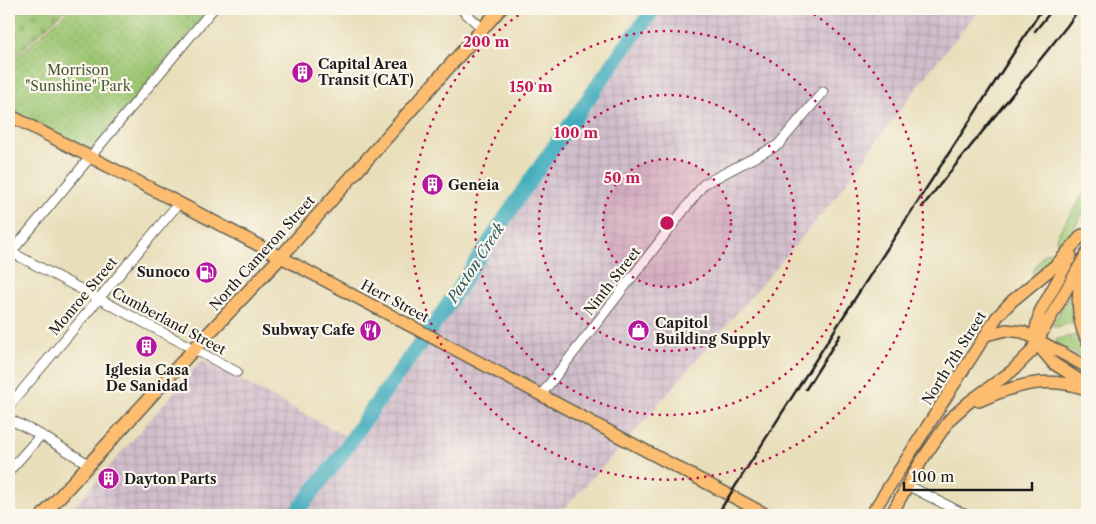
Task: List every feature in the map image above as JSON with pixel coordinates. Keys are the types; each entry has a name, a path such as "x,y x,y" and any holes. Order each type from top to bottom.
{"highway":[{"name":"North Cameron Street","path":"43,515 193,350 280,258 500,9"}],"main road":[{"name":"Herr Street","path":"9,115 179,203 767,515"},
{"name":"North 7th Street","path":"871,515 1003,309 1058,264 1085,230"},
{"path":"1085,230 1040,312 1035,329 1042,350 1053,363 1087,385"},
{"name":"North 7th Street","path":"891,515 907,485 950,419 969,402 1022,362 1038,340 1087,253"},
{"path":"1087,258 1080,281 1078,308 1083,333 1087,342"},
{"path":"986,335 997,331 1014,330 1023,332 1087,368"},
{"path":"950,419 973,403 1010,387 1025,384 1053,383 1066,384 1087,390"}],"street":[{"path":"10,253 213,9"},
{"path":"461,9 482,28"},
{"name":"Ninth Street","path":"541,395 704,184 778,145 823,92"},
{"name":"Monroe Street","path":"9,406 179,203"},
{"name":"Cumberland Street","path":"10,253 237,372"},
{"path":"9,419 41,435 90,464"},
{"path":"9,471 41,435"},
{"path":"907,485 966,515"}],"shaded area":[{"path":"658,9 980,9 930,70 833,201 632,435 558,515 67,515 202,360 346,436"}],"green space":[{"path":"9,9 66,9 9,61"},
{"name":"Morrison \"Sunshine\" Park","path":"70,9 209,9 91,150 9,109 9,64"},
{"path":"1087,189 1087,205 1067,242 1060,244 1056,240 1057,235"},
{"path":"1048,252 1053,255 1054,260 1034,276 1032,272 1044,254"},
{"path":"1073,289 1072,315 1074,323 1056,327 1052,325"},
{"path":"1077,335 1087,355 1087,360 1055,343 1057,339 1071,336 1073,341 1075,339 1072,336"}],"waterway":[{"name":"Paxton Creek","path":"294,515 340,457 370,412 439,318 527,185 654,9"}],"railway":[{"path":"717,515 1042,9"},
{"path":"1035,31 1053,9"},
{"path":"922,207 1079,9"},
{"path":"806,389 840,335"}],"place":[{"name":"Capital Area Transit (CAT)","path":"302,72"},
{"name":"Geneia","path":"432,185"},
{"name":"Sunoco","path":"206,272"},
{"name":"Subway Cafe","path":"371,330"},
{"name":"Capitol Building Supply","path":"639,331"},
{"name":"Iglesia Casa De Sanidad","path":"147,347"},
{"name":"Dayton Parts","path":"108,479"}]}
